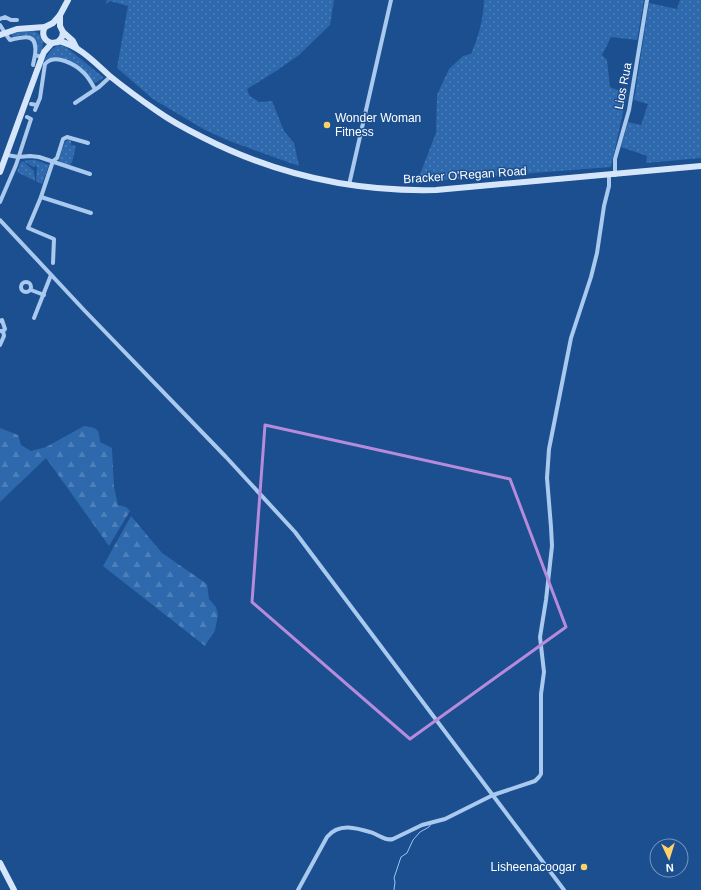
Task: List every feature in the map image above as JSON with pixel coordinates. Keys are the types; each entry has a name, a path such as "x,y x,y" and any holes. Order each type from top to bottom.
{"main road":[{"path":"4,34 17,29 32,28 44,30 60,15 68,0"},
{"path":"40,55 52,43 59,41 62,37 60,15"},
{"path":"53,23 61,29"},
{"name":"Bracker O'Regan Road","path":"61,29 76,47 158,112 239,155 282,170 311,177 396,190 436,190 701,166"},
{"path":"0,172 46,40 44,30"},
{"path":"46,40 52,43"},
{"name":"Bracker O'Regan Road","path":"59,41 76,47"},
{"path":"0,863 14,890"}],"street":[{"path":"349,184 391,0"},
{"name":"Lios Rua","path":"298,890 331,831 344,826 374,833 390,840 422,824 445,819 493,795 535,781 541,774 541,694 544,672 540,637 552,546 547,478 549,449 570,338 591,277 615,159 629,110 647,0"},
{"path":"0,20 5,17 11,20 17,20"},
{"path":"0,25 4,34 10,40 26,36 32,38 36,43 40,55 33,65"},
{"path":"35,110 40,98 45,64 52,60 58,59 77,68 84,73 95,89"},
{"path":"75,103 111,76"},
{"path":"31,104 37,105"},
{"path":"0,202 18,157 30,119 27,117"},
{"path":"53,263 54,239 28,228 41,197 53,161 57,158 63,139 67,137 88,143"},
{"path":"7,155 18,157 36,156 90,174"},
{"path":"41,197 91,213"},
{"path":"0,220 226,457 295,532 564,890"},
{"path":"34,318 51,275"},
{"path":"30,290 44,295"},
{"path":"0,321 2,320 5,329 2,331 4,336 0,345"}],"highlighted area":[{"path":"265,425 510,479 566,627 410,739 252,602"}],"green space":[{"path":"107,0 334,0 330,25 299,55 247,89 249,95 259,102 272,101 284,131 294,143 299,166 232,142 205,130 153,99 117,68 128,6 110,1 106,4"},
{"path":"484,0 644,0 637,40 611,37 602,55 607,60 610,87 627,94 611,167 417,182 436,133 437,95 449,69 463,56 471,54 480,28"},
{"path":"680,0 701,0 701,158 646,163 647,156 621,147 628,122 641,125 648,104 634,100 649,3 677,9"},
{"path":"34,31 40,35 43,41 43,47 40,54 38,53 37,42 31,36 22,35 13,37 11,34 15,32"},
{"path":"58,45 66,47 103,77 102,79 95,83 82,69 53,58 44,60 52,49"},
{"path":"67,140 71,140 71,145 76,146 70,166 60,162 59,159"},
{"path":"35,160 49,165 42,184 36,181 37,166 33,167 24,161"},
{"path":"23,161 34,171 35,181 17,172 20,163"},
{"path":"84,426 95,428 98,431 100,442 112,448 114,487 118,505 126,507 130,511 109,546 46,458 0,502 0,428 18,435 21,445 31,451 46,447"},
{"path":"131,516 162,553 207,584 209,599 216,607 218,615 215,630 205,646 103,566"}],"waterway":[{"path":"394,890 394,878 401,857 407,853 413,840 420,832 429,827 431,824"}],"place":[{"name":"Wonder Woman Fitness","path":"327,125"},
{"name":"Lisheenacoogar","path":"584,867"}]}
